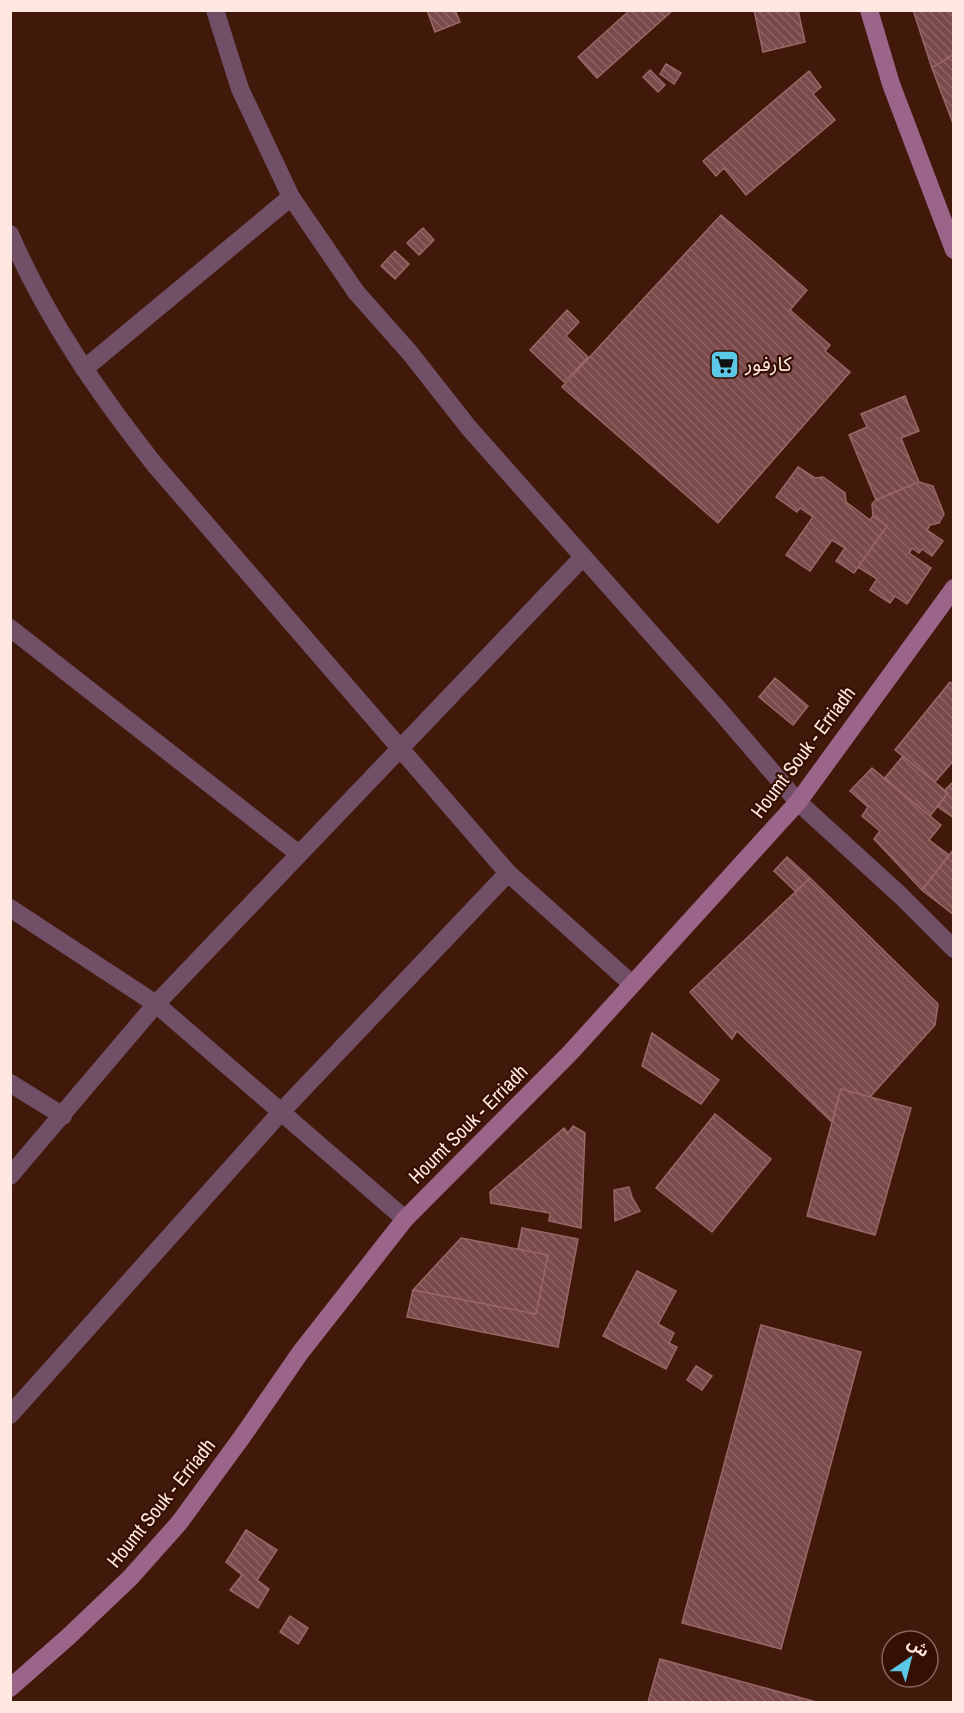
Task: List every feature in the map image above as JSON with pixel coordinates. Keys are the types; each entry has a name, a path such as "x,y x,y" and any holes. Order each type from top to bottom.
{"street":[{"path":"215,10 240,89 291,197 356,292 410,353 469,428 798,802 900,895 954,949"},
{"path":"874,13 891,84 954,250"},
{"path":"84,369 291,197"},
{"path":"10,234 48,308 84,369 118,418 155,465 508,873 632,984"},
{"path":"10,1176 156,1004 583,557"},
{"name":"Houmt Souk - Erriadh","path":"10,1688 68,1638 130,1578 178,1523 242,1437 300,1353 405,1219 571,1052 798,802 954,588"},
{"path":"10,628 299,854"},
{"path":"10,1415 281,1112 508,873"},
{"path":"10,908 156,1004 405,1219"},
{"path":"10,1083 63,1116"}],"building":[{"path":"427,10 455,10 460,22 435,32"},
{"path":"630,10 673,10 597,78 578,57"},
{"path":"754,10 798,10 805,42 763,52"},
{"path":"913,10 954,10 954,54 932,68"},
{"path":"954,54 954,126 932,68"},
{"path":"666,64 681,73 674,84 660,74"},
{"path":"650,70 665,85 658,92 643,77"},
{"path":"809,71 821,87 813,94 835,120 746,195 724,168 716,176 703,161"},
{"path":"721,215 807,290 790,310 830,345 825,351 850,372 718,523 562,387"},
{"path":"423,228 434,240 419,255 407,243"},
{"path":"395,251 409,264 395,279 381,266"},
{"path":"567,310 579,322 566,336 588,357 564,382 530,350"},
{"path":"905,396 919,431 901,438 919,482 876,500 849,435 867,427 861,414"},
{"path":"798,467 815,478 823,477 845,493 846,502 870,520 873,516 887,526 854,573 836,561 845,548 832,540 810,571 786,555 813,517 800,508 797,512 776,497"},
{"path":"919,482 933,486 944,514 939,523 930,525 927,530 943,541 932,556 922,549 919,553 912,548 909,553 931,568 907,604 895,596 890,603 870,590 877,579 858,567 887,526 873,516 872,504 876,500"},
{"path":"775,678 808,706 793,725 759,697"},
{"path":"950,682 954,685 954,760 935,782 895,750"},
{"path":"903,756 948,793 930,816 884,779"},
{"path":"872,768 941,825 929,840 949,855 922,890 874,839 880,831 862,816 868,807 850,791"},
{"path":"953,782 954,818 937,806 948,793 945,790"},
{"path":"954,849 954,915 922,890"},
{"path":"787,857 810,878 796,892 774,871"},
{"path":"810,878 938,1004 935,1025 870,1097 841,1089 832,1122 737,1031 732,1039 690,992"},
{"path":"652,1033 719,1080 701,1104 642,1066"},
{"path":"841,1089 911,1108 875,1235 807,1216"},
{"path":"715,1114 771,1159 712,1232 656,1188"},
{"path":"573,1126 585,1133 581,1228 549,1221 550,1213 491,1203 490,1192 564,1128 568,1133"},
{"path":"629,1187 640,1211 615,1221 614,1190"},
{"path":"522,1228 578,1239 558,1347 407,1317 413,1290 536,1314 548,1255 518,1249"},
{"path":"461,1238 548,1255 536,1314 413,1290"},
{"path":"637,1271 676,1291 658,1324 674,1333 669,1343 677,1347 666,1369 603,1336"},
{"path":"761,1325 861,1352 781,1649 682,1623"},
{"path":"696,1366 712,1376 702,1390 687,1380"},
{"path":"246,1530 277,1550 257,1580 269,1589 258,1608 230,1590 242,1575 226,1562"},
{"path":"290,1616 308,1628 298,1644 280,1632"},
{"path":"660,1659 816,1702 648,1702"}],"place":[{"name":"كارفور","path":"724,364"}]}
